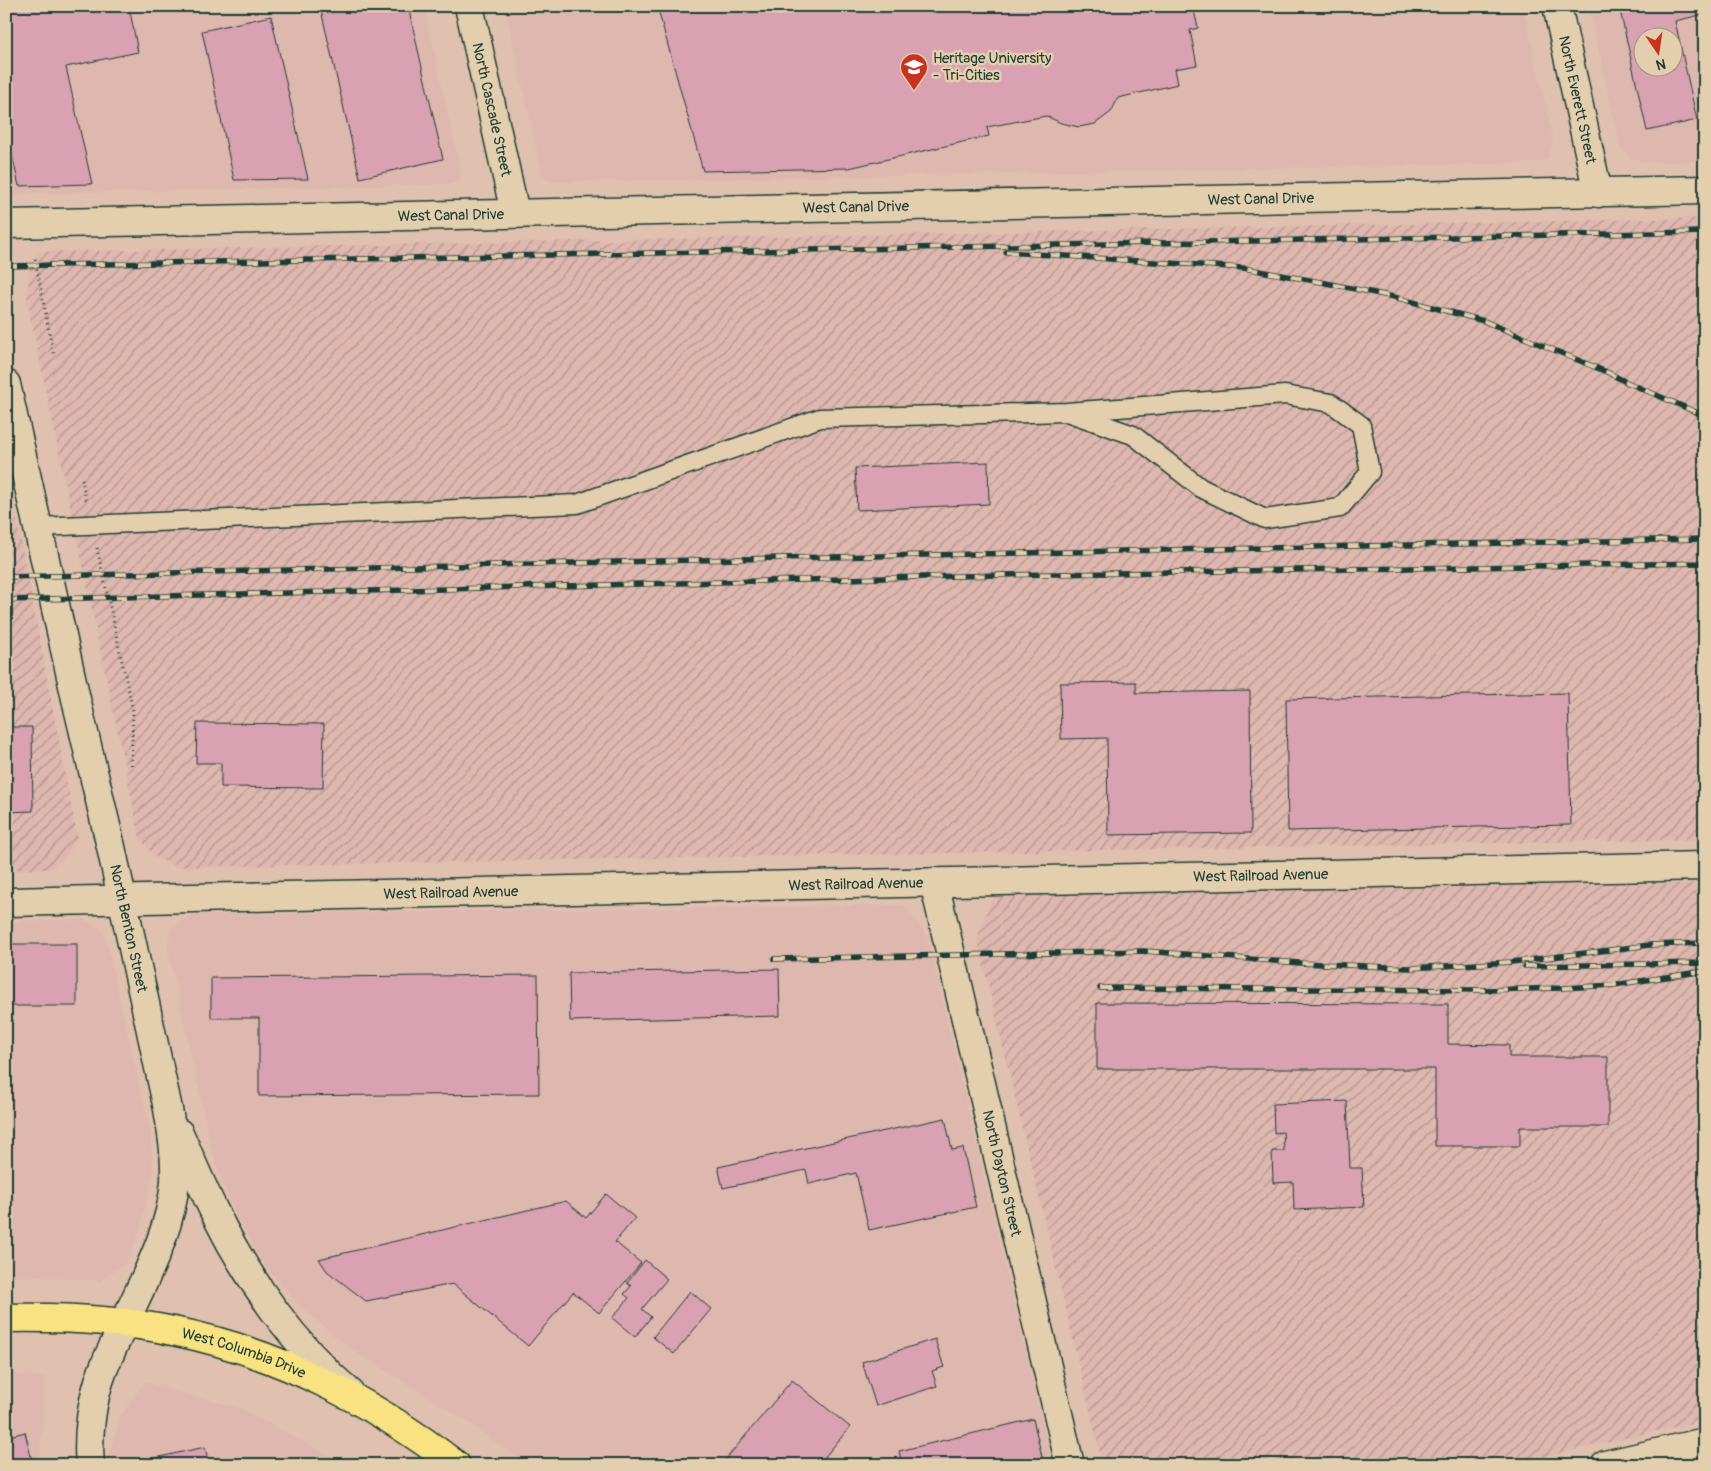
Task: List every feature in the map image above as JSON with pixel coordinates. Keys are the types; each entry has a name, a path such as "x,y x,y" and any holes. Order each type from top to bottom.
{"main road":[{"name":"West Columbia Drive","path":"6,1318 65,1319 124,1324 173,1331 256,1355 310,1376 360,1402 412,1433 456,1465"}],"street":[{"name":"North Cascade Street","path":"469,6 515,213"},
{"name":"North Everett Street","path":"1557,6 1598,193"},
{"name":"West Canal Drive","path":"6,224 1705,190"},
{"name":"North Benton Street","path":"6,384 168,1109 175,1162 172,1201 161,1241 103,1371 96,1393 91,1429 90,1465"},
{"name":"West Railroad Avenue","path":"6,902 1705,866"},
{"name":"North Dayton Street","path":"934,882 1070,1465"},
{"path":"168,1109 215,1213 254,1281 330,1376 360,1402"},
{"path":"1604,1465 1705,1442"}],"lane":[{"path":"38,527 577,504 820,418 1067,412 1285,395 1331,403 1361,425 1370,472 1340,508 1265,519 1201,488 1133,435 1067,412"}],"path":[{"path":"35,259 54,356"},
{"path":"82,479 133,711 131,766"}],"shaded area":[{"path":"6,6 424,6 460,169 460,180 452,184 18,194 10,192 6,186"},
{"path":"505,6 1523,6 1553,139 1548,158 1537,163 554,182 546,179 542,173"},
{"path":"1589,6 1705,6 1705,161 1644,162 1631,158 1621,149"},
{"path":"1705,218 1705,839 178,867 154,856 140,838 27,301 29,273 37,252"},
{"path":"6,463 77,836 68,854 51,869 6,870"},
{"path":"1705,883 1705,1420 1508,1465 1103,1465 977,938 993,896"},
{"path":"904,905 927,936 1052,1465 527,1465 467,1421 347,1346 298,1304 261,1260 233,1209 213,1155 168,949 170,930 191,915"},
{"path":"85,920 103,931 107,945 150,1131 153,1171 139,1233 126,1263 100,1281 50,1276 6,1275 6,922"},
{"path":"6,1374 46,1377 39,1465 6,1465"},
{"path":"145,1382 241,1409 347,1465 110,1465 108,1459 120,1417"}],"building":[{"path":"6,6 129,6 138,52 66,67 92,184 19,186 6,128"},
{"path":"320,6 408,6 443,159 360,178"},
{"name":"Heritage University - Tri-Cities","path":"657,6 1193,6 1198,28 1190,30 1197,65 1175,69 1178,84 1118,98 1111,112 1095,124 1079,127 1061,123 1046,116 987,127 989,136 849,168 703,171"},
{"path":"1619,6 1705,6 1705,14 1675,21 1677,28 1634,28 1634,73"},
{"path":"271,16 308,179 234,180 202,31"},
{"path":"1684,62 1697,120 1647,131 1635,78 1684,78"},
{"path":"988,462 989,504 857,510 855,468"},
{"path":"1136,682 1136,693 1250,691 1251,833 1108,835 1107,738 1061,739 1060,683"},
{"path":"1568,693 1571,825 1288,831 1286,699"},
{"path":"197,723 324,724 323,788 221,787 221,763 196,763"},
{"path":"6,727 32,727 33,811 6,812"},
{"path":"6,944 77,944 77,1006 6,1006"},
{"path":"779,969 780,1016 570,1021 569,973"},
{"path":"538,975 539,1094 259,1096 259,1018 211,1018 211,978"},
{"path":"1097,1003 1448,1004 1448,1044 1509,1045 1509,1057 1608,1057 1608,1127 1520,1127 1520,1146 1435,1146 1435,1069 1097,1069"},
{"path":"1347,1101 1350,1168 1362,1168 1364,1207 1294,1210 1293,1182 1273,1183 1272,1151 1284,1151 1283,1132 1274,1133 1273,1104"},
{"path":"945,1118 952,1150 963,1148 976,1207 869,1230 856,1173 809,1184 806,1170 723,1188 718,1167"},
{"path":"606,1194 635,1218 615,1242 641,1263 599,1313 573,1292 528,1346 453,1284 366,1301 327,1271 319,1259 566,1201 586,1218"},
{"path":"645,1260 667,1279 642,1309 651,1317 635,1337 612,1318 629,1298 624,1294 631,1286 627,1283"},
{"path":"690,1291 711,1309 674,1354 653,1337"},
{"path":"935,1339 944,1367 932,1371 937,1386 876,1406 862,1362"},
{"path":"792,1380 850,1427 818,1465 721,1465"},
{"path":"1033,1419 1044,1465 902,1465 899,1451"},
{"path":"25,1432 33,1465 6,1465 6,1437"},
{"path":"205,1447 209,1465 147,1465 146,1460"}],"railway":[{"path":"6,266 1705,232"},
{"path":"1006,252 1243,268 1394,297 1484,321 1609,373 1705,416"},
{"path":"6,577 781,558 1705,539"},
{"path":"6,600 1001,575 1705,563"},
{"path":"774,959 1144,951 1300,963 1410,968 1512,962 1650,945 1705,943"},
{"path":"1525,966 1705,963"},
{"path":"1100,988 1484,990 1563,988 1614,985 1705,971"}],"place":[{"name":"Heritage University - Tri-Cities","path":"914,91"}]}
